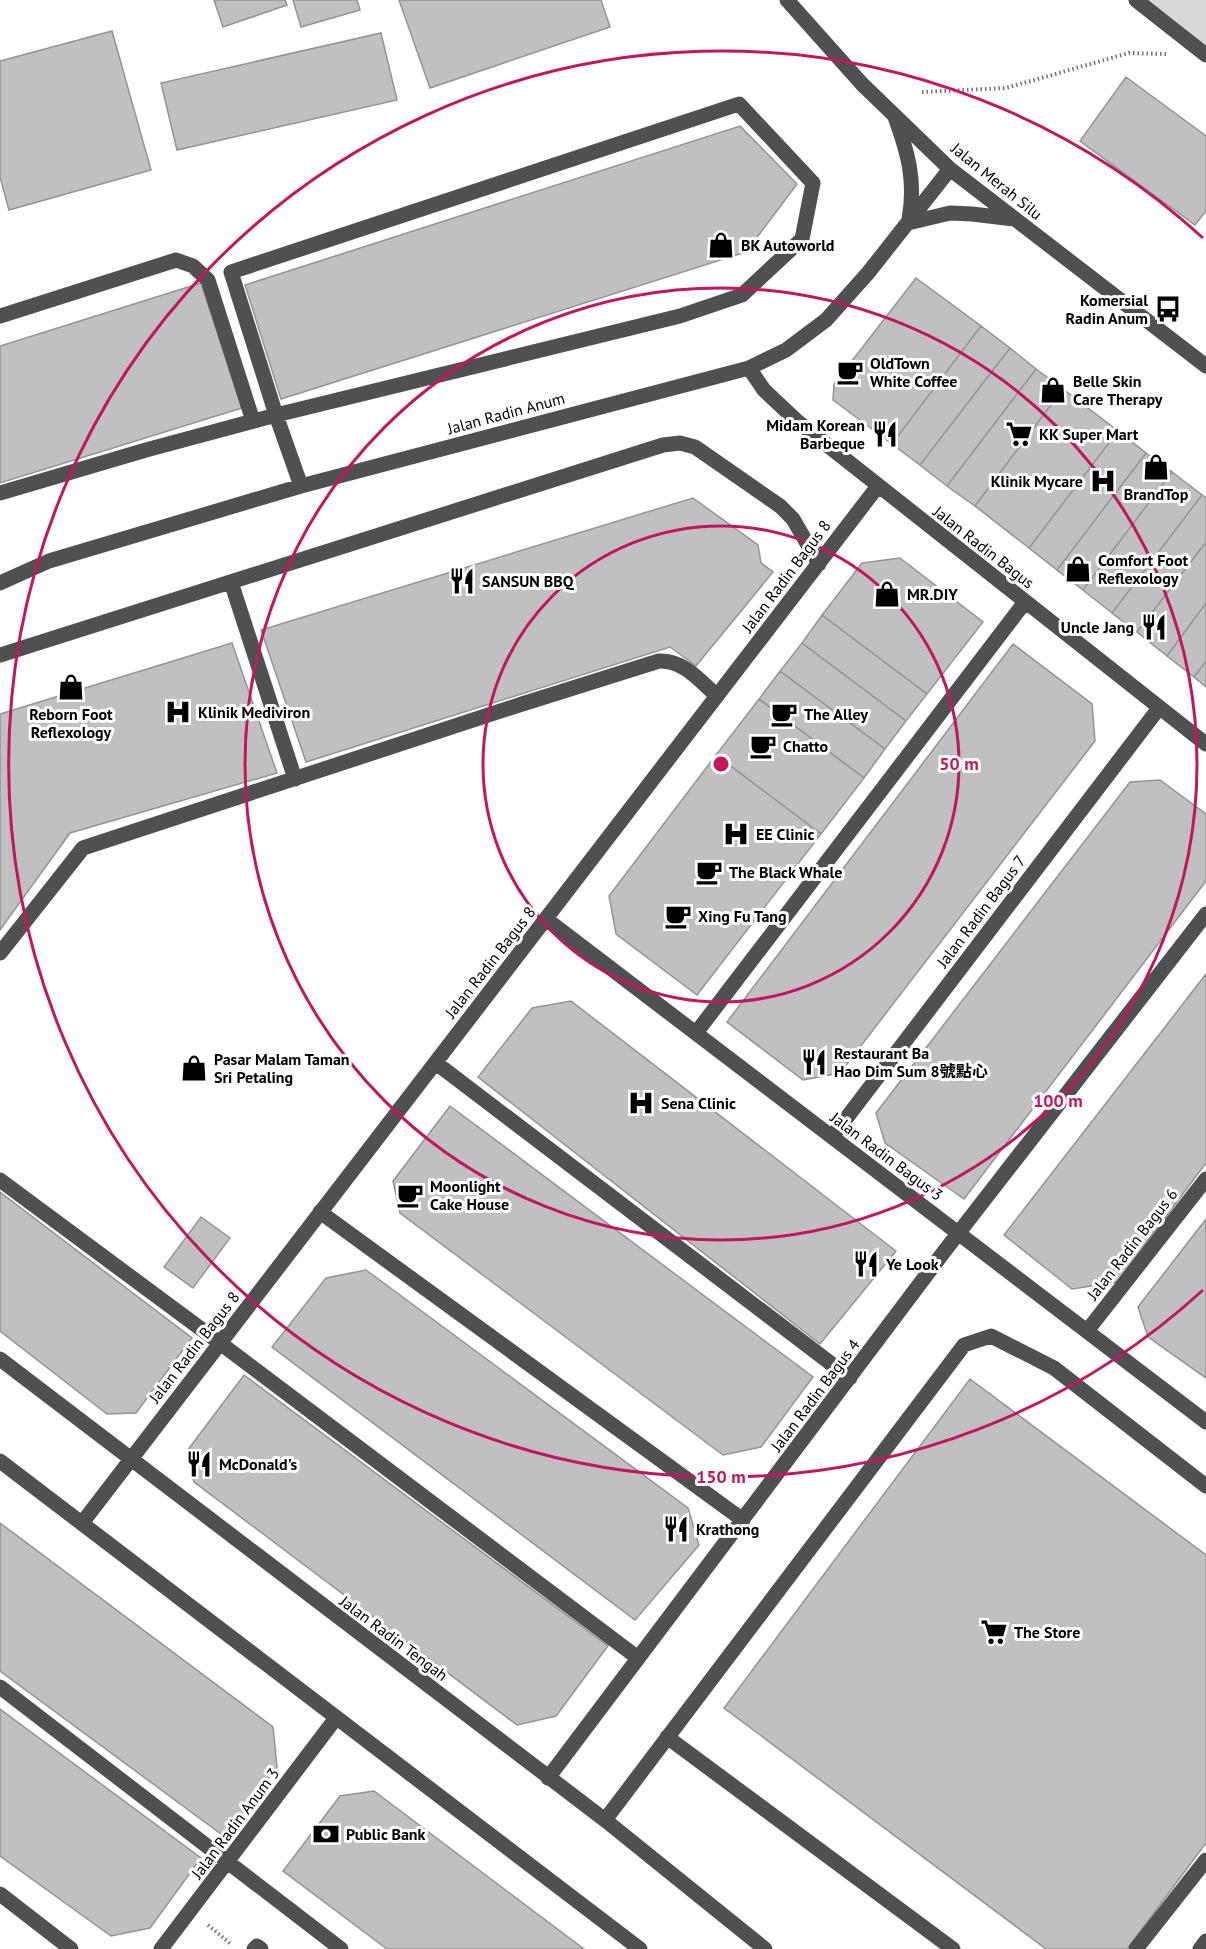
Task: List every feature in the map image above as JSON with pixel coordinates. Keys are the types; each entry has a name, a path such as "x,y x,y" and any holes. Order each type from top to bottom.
{"street":[{"name":"Jalan Merah Silu","path":"787,0 862,84 950,169 1206,366"},
{"path":"1136,0 1205,54"},
{"path":"0,493 276,415 680,316 742,295 802,239 813,183 739,104 231,272 276,415 301,486"},
{"path":"894,114 909,159 912,181 912,204 908,223 950,213 1014,219"},
{"name":"Jalan Radin Anum","path":"0,583 49,561 301,486 749,368 786,350 826,320 868,273 950,169"},
{"path":"0,316 176,260 193,266 208,280 254,421"},
{"name":"Jalan Radin Bagus","path":"749,368 764,390 798,422 1206,743"},
{"path":"0,655 663,445 680,443 694,447 780,506 793,519 819,564"},
{"name":"Jalan Radin Bagus 8","path":"82,1523 878,486"},
{"path":"231,582 295,779"},
{"path":"696,1033 1025,602"},
{"path":"0,953 83,848 659,661 672,661 685,667 717,696"},
{"name":"Jalan Radin Bagus 7","path":"832,1137 1159,708"},
{"name":"Jalan Radin Bagus 4","path":"548,1778 959,1234 1206,914"},
{"name":"Jalan Radin Bagus 3","path":"546,919 1206,1422"},
{"path":"435,1063 850,1378"},
{"name":"Jalan Radin Bagus 6","path":"1087,1331 1206,1179"},
{"path":"0,1180 638,1658"},
{"path":"320,1212 743,1520"},
{"path":"605,1820 964,1344 991,1336 1054,1368 1206,1486"},
{"name":"Jalan Radin Tengah","path":"0,1359 605,1820 765,1949"},
{"path":"0,1461 640,1949"},
{"path":"0,1687 341,1949"},
{"name":"Jalan Radin Anum 3","path":"161,1949 336,1718"},
{"path":"667,1737 953,1949"},
{"path":"1136,1949 1206,1860"},
{"path":"0,1894 72,1949"},
{"path":"1200,1949 1206,1941"},
{"path":"254,1949 257,1946 261,1949"}],"path":[{"path":"922,92 1006,88 1129,53 1205,54"},
{"path":"210,1926 232,1945"}],"shaded area":[{"path":"1138,0 1206,0 1206,55"}],"building":[{"path":"214,0 285,0 287,5 223,27"},
{"path":"293,0 357,0 360,10 301,27"},
{"path":"399,0 601,0 610,27 430,88"},
{"path":"112,31 151,170 9,210 0,177 0,61"},
{"path":"381,33 397,100 177,150 161,83"},
{"path":"1126,77 1206,136 1206,211 1195,225 1080,141"},
{"path":"740,126 797,184 746,252 281,399 245,285"},
{"path":"916,278 981,326 892,444 833,400 834,384"},
{"path":"201,283 242,408 0,483 0,346"},
{"path":"981,326 1010,348 920,465 892,444"},
{"path":"1010,348 1036,369 947,486 920,465"},
{"path":"1036,369 1063,389 975,506 947,486"},
{"path":"1063,389 1118,431 1029,548 975,506"},
{"path":"1118,431 1146,453 1057,570 1029,548"},
{"path":"1146,453 1172,472 1083,590 1057,570"},
{"path":"1172,472 1202,495 1112,613 1083,590"},
{"path":"1202,495 1206,498 1206,542 1137,632 1112,613"},
{"path":"693,498 758,545 761,563 773,572 696,666 670,647 306,762 261,630"},
{"path":"1206,542 1206,603 1167,656 1137,632"},
{"path":"900,558 983,622 927,694 822,615 862,563"},
{"path":"1206,603 1206,661 1194,677 1167,656"},
{"path":"822,615 927,694 906,721 802,643"},
{"path":"232,643 277,773 70,833 0,930 0,714"},
{"path":"802,643 906,721 885,749 780,671"},
{"path":"1013,644 1092,704 1095,741 840,1073 803,1080 727,1022"},
{"path":"1206,661 1206,687 1194,677"},
{"path":"780,671 885,749 864,778 759,699"},
{"path":"759,699 864,778 821,834 716,755"},
{"path":"716,755 821,834 697,995 616,934 609,896"},
{"path":"1160,780 1206,814 1206,881 964,1199 885,1143 876,1113 1130,782"},
{"path":"1206,974 1206,1163 1117,1282 1072,1289 1004,1235"},
{"path":"571,1001 896,1251 820,1344 478,1077 532,1008"},
{"path":"450,1106 813,1377 761,1447 723,1455 400,1213 393,1181"},
{"path":"0,1192 192,1338 136,1413 107,1414 0,1331"},
{"path":"201,1217 230,1238 193,1288 164,1267"},
{"path":"1206,1219 1206,1378 1148,1337 1138,1307"},
{"path":"366,1270 688,1508 699,1545 635,1620 272,1347 326,1278"},
{"path":"244,1375 608,1646 556,1716 517,1725 194,1482 187,1451"},
{"name":"The Store","path":"970,1379 1206,1555 1206,1843 1127,1949 1046,1949 724,1708"},
{"path":"0,1523 273,1727 277,1767 225,1837 0,1671"},
{"path":"0,1709 201,1858 150,1928 111,1936 0,1856"},
{"path":"374,1791 584,1949 387,1949 283,1871 340,1796"}],"place":[{"name":"BK Autoworld","path":"721,245"},
{"name":"Komersial Radin Anum","path":"1168,309"},
{"name":"OldTown White Coffee","path":"850,372"},
{"name":"Belle Skin Care Therapy","path":"1053,390"},
{"name":"Midam Korean Barbeque","path":"885,434"},
{"name":"KK Super Mart","path":"1019,434"},
{"name":"BrandTop","path":"1156,467"},
{"name":"Klinik Mycare","path":"1103,481"},
{"name":"Comfort Foot Reflexology","path":"1078,569"},
{"name":"SANSUN BBQ","path":"462,581"},
{"name":"MR.DIY","path":"887,594"},
{"name":"Uncle Jang","path":"1154,627"},
{"name":"Reborn Foot Reflexology","path":"71,687"},
{"name":"Klinik Mediviron","path":"178,712"},
{"name":"The Alley","path":"784,714"},
{"name":"Chatto","path":"763,746"},
{"name":"EE Clinic","path":"736,834"},
{"name":"The Black Whale","path":"709,872"},
{"name":"Xing Fu Tang","path":"678,916"},
{"name":"Restaurant Ba Hao Dim Sum 8號點心","path":"814,1062"},
{"name":"Pasar Malam Taman Sri Petaling","path":"194,1068"},
{"name":"Sena Clinic","path":"641,1103"},
{"name":"Moonlight Cake House","path":"410,1195"},
{"name":"Ye Look","path":"866,1264"},
{"name":"McDonald's","path":"199,1464"},
{"name":"Krathong","path":"676,1529"},
{"name":"The Store","path":"994,1632"},
{"name":"Public Bank","path":"326,1834"}]}
